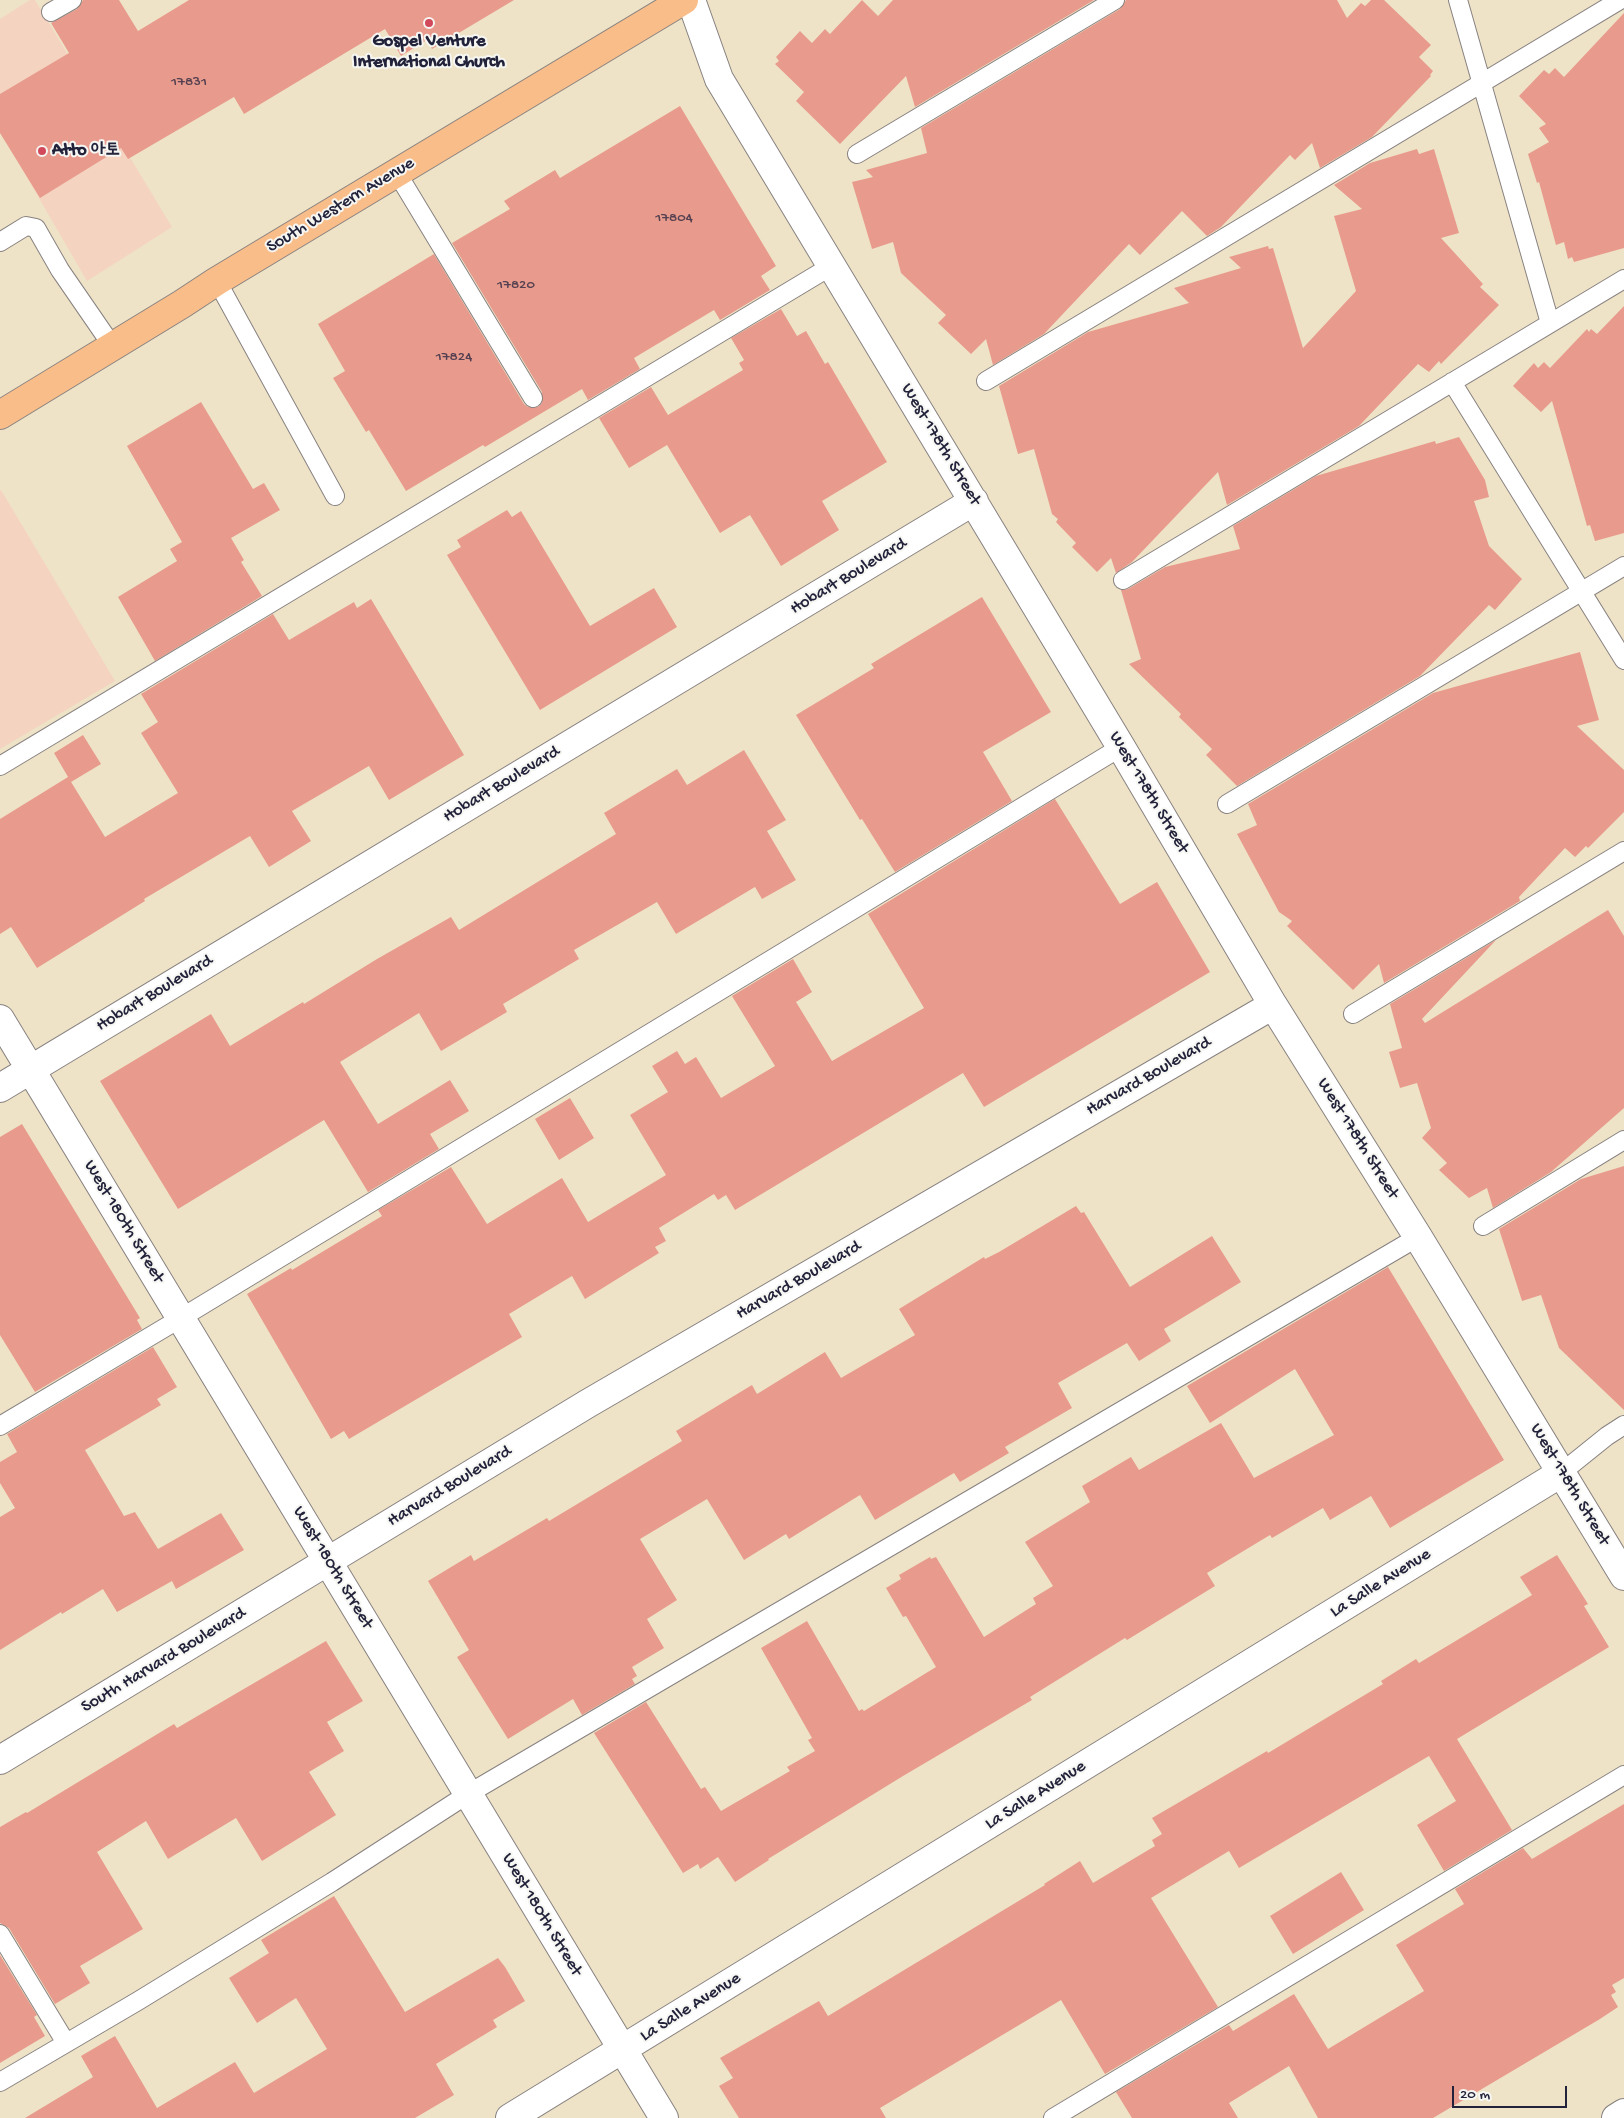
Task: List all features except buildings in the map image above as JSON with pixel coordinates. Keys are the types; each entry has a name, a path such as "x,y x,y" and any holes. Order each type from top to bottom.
{"main road":[{"name":"South Western Avenue","path":"0,415 217,281 684,0"}],"street":[{"name":"West 178th Street","path":"691,0 720,79 1121,747 1273,1005 1418,1236 1624,1576"},
{"name":"Hobart Boulevard","path":"0,1088 974,502"},
{"name":"Harvard Boulevard","path":"328,1562 587,1404 1273,1005"},
{"name":"West 180th Street","path":"0,1019 664,2118"},
{"name":"La Salle Avenue","path":"510,2118 1561,1473"},
{"name":"South Harvard Boulevard","path":"0,1760 328,1562"},
{"path":"1616,2118 1624,2113"}],"lane":[{"path":"51,12 72,0"},
{"path":"857,154 1114,0"},
{"path":"1458,0 1550,323"},
{"path":"986,381 1620,0"},
{"path":"397,173 533,398"},
{"path":"0,242 26,226 36,228 60,270 113,346"},
{"path":"0,766 833,265"},
{"path":"1123,580 1624,279"},
{"path":"217,281 335,496"},
{"path":"1452,382 1624,660"},
{"path":"1227,804 1624,566"},
{"path":"0,1426 1121,747"},
{"path":"1353,1014 1624,851"},
{"path":"1483,1226 1624,1140"},
{"path":"0,2082 332,1882 468,1794 1418,1236"},
{"path":"1561,1473 1607,1436 1624,1425"},
{"path":"1053,2118 1624,1775"},
{"path":"0,1934 66,2043"}],"shaded area":[{"path":"30,0 35,0 172,227 87,281 0,131 0,19"},
{"path":"0,491 115,681 0,749"}],"place":[{"name":"Gospel Venture International Church","path":"429,23"},
{"name":"Atto 아토","path":"42,151"}]}
